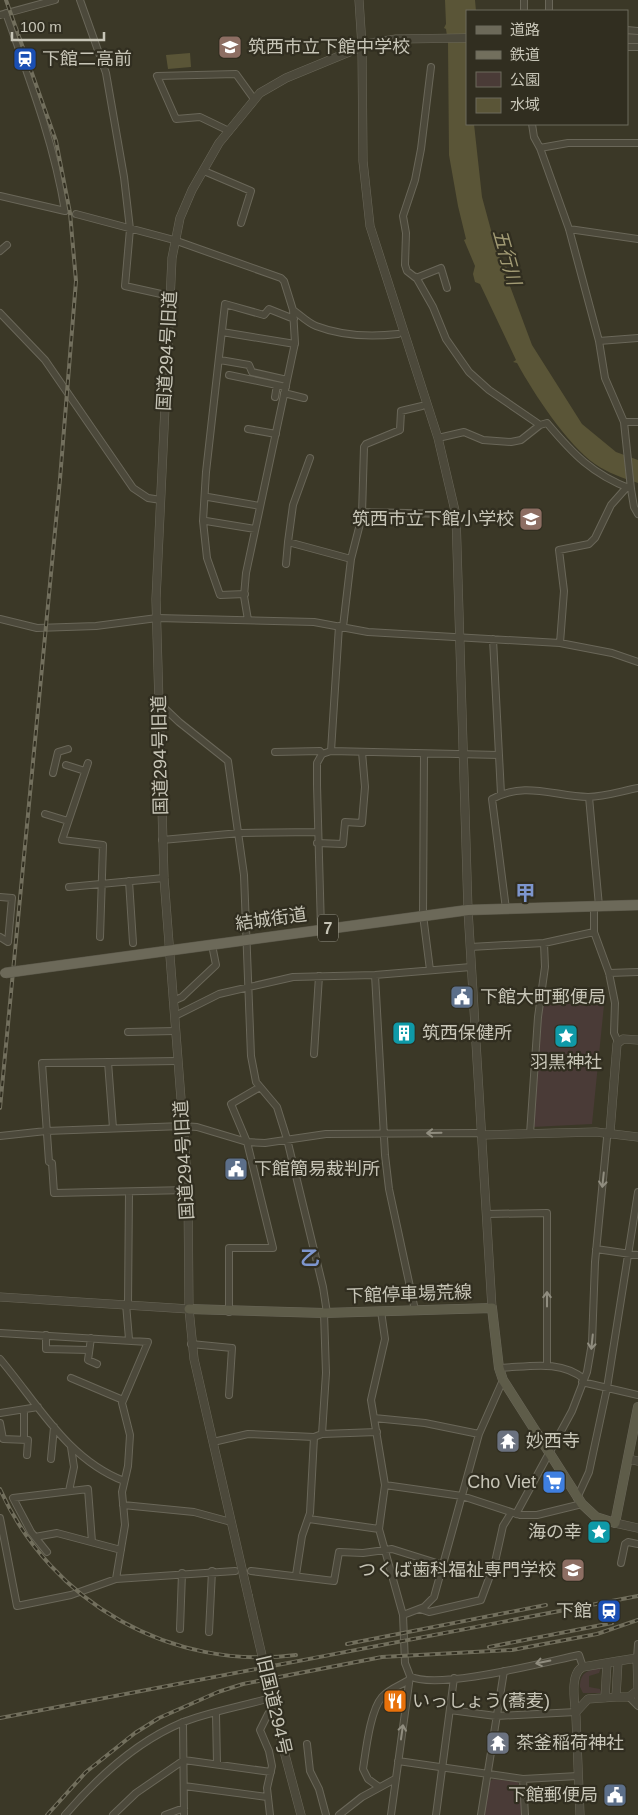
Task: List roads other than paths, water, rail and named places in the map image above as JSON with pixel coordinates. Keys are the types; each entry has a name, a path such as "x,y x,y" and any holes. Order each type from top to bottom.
{"main road":[{"name":"結城街道","path":"3,973 468,910 638,905"},
{"name":"下館停車場荒線","path":"189,1309 230,1312 325,1313 492,1308 499,1368 503,1380 579,1501 596,1517 615,1523"},
{"path":"615,1523 638,1406"}],"street":[{"path":"0,196 65,211 60,180 37,100 3,14 55,0"},
{"path":"80,0 106,73 124,177 130,229 125,286 170,296"},
{"path":"359,0 362,46 363,161 370,226 438,438 456,515 468,910 492,1308"},
{"name":"国道294号旧道","path":"248,1595 191,1344 188,1190 164,878 157,618 174,240 180,218 204,171 229,130 254,98 278,82 362,46 382,41 466,38"},
{"path":"431,67 421,149 415,180 403,216 406,232 404,265 406,271 416,277 433,307 446,339 469,372 489,390 540,425"},
{"path":"229,130 200,117 176,119 157,76 236,74 254,98"},
{"path":"532,125 534,137 540,148 569,229 599,341 605,378 624,422 628,442 629,488 638,514"},
{"path":"540,148 568,143 638,143"},
{"path":"204,171 251,191 240,224"},
{"path":"76,214 174,240 281,278 293,310 295,344 255,529 245,594 248,620"},
{"path":"569,229 638,239"},
{"path":"0,251 7,246"},
{"path":"416,277 441,268 447,288"},
{"path":"245,594 220,595 207,558 203,522 208,454 225,304 264,315 269,309 294,319"},
{"path":"293,310 314,326 358,336 376,337 398,334"},
{"path":"0,312 45,360 133,488 148,498 161,500"},
{"path":"222,332 295,344"},
{"path":"599,341 638,338"},
{"path":"220,360 249,365 252,372 287,380"},
{"path":"229,375 277,386 304,398"},
{"path":"275,397 277,386"},
{"path":"321,929 317,842 317,762 327,752 341,627 351,559 362,514 364,447 366,444 400,430 402,411 422,406"},
{"path":"624,422 638,422"},
{"path":"438,438 464,432 483,440 511,442 528,436 540,425 547,423 575,456 596,473 629,488"},
{"path":"248,429 276,434"},
{"path":"286,564 293,505 310,458"},
{"path":"560,643 564,591 559,550 589,544 595,538 611,505 629,488"},
{"path":"208,497 260,506"},
{"path":"362,514 363,512 450,514"},
{"path":"206,521 255,529"},
{"path":"288,542 351,559"},
{"path":"0,619 37,628 96,626 157,618 314,622 368,632 560,643 612,653 638,662"},
{"path":"493,639 501,794"},
{"path":"159,703 179,722 228,761 240,833 247,939 251,1056 256,1082 277,1108 287,1139 324,1287 326,1373 322,1434"},
{"path":"53,773 58,752 68,749"},
{"path":"275,752 499,755"},
{"path":"317,842 343,844 344,822 362,823 365,788 362,752"},
{"path":"424,754 424,915 430,970"},
{"path":"88,762 62,840 103,845 100,937"},
{"path":"66,765 85,771"},
{"path":"506,909 492,799 501,794 527,789 589,797 638,788"},
{"path":"420,1609 428,1612 482,1600 495,1562 502,1526 514,1514 572,1411 583,1380 592,1344 596,1249 607,1138 610,1132 618,1042 614,1033 615,1003 608,973 594,932 597,906 589,797"},
{"path":"45,814 68,821"},
{"path":"162,840 240,833 317,832"},
{"path":"69,887 164,878"},
{"path":"129,881 133,943"},
{"path":"0,897 12,898 8,942 0,936"},
{"path":"470,947 544,943 594,932"},
{"path":"530,1134 538,1017 545,968 544,943"},
{"path":"173,1001 182,997 216,965 212,944"},
{"path":"175,1016 218,994 294,977 375,974 471,967"},
{"path":"608,973 638,972"},
{"path":"375,974 389,1189 415,1310"},
{"path":"314,1054 319,976"},
{"path":"128,1032 176,1031"},
{"path":"618,1042 623,1039 638,1040"},
{"path":"177,1061 42,1062 46,1131 49,1162 52,1163 54,1194 188,1190"},
{"path":"108,1062 113,1128"},
{"path":"230,1312 230,1248 273,1248 247,1142 231,1104 260,1087"},
{"path":"0,1136 46,1131 183,1126 197,1127 247,1142 265,1142 326,1134 482,1135 610,1132 638,1137"},
{"path":"129,1192 127,1304 129,1340"},
{"path":"384,1485 462,1496 485,1502 514,1514 537,1515 579,1501 589,1472 607,1388 638,1192"},
{"path":"486,1214 547,1213 547,1365"},
{"path":"596,1249 638,1255"},
{"path":"0,1297 189,1309"},
{"path":"381,1311 385,1339 372,1391 384,1485 379,1529 403,1615 405,1663 410,1678 391,1815"},
{"path":"0,1333 148,1342 123,1400 130,1435 128,1466 122,1492 125,1525 116,1578"},
{"path":"46,1335 46,1349 89,1350"},
{"path":"91,1338 88,1360 97,1364"},
{"path":"191,1344 232,1348 229,1395"},
{"path":"0,1359 71,1448 109,1475 124,1481"},
{"path":"499,1368 547,1365 568,1368 583,1380 638,1395"},
{"path":"71,1378 123,1400"},
{"path":"403,1615 420,1609 434,1597 479,1434 503,1380"},
{"path":"0,1413 38,1407"},
{"path":"24,1410 24,1440"},
{"path":"374,1418 424,1423 479,1434"},
{"path":"0,1423 3,1439 28,1440 27,1455"},
{"path":"51,1459 54,1427"},
{"path":"213,1442 248,1434 314,1437 322,1434 376,1432"},
{"path":"296,1575 302,1536 309,1519 314,1437"},
{"path":"69,1491 74,1467 71,1448"},
{"path":"628,1459 638,1462"},
{"path":"47,1552 35,1537 13,1498 88,1488 92,1542"},
{"path":"123,1505 194,1512 231,1522"},
{"path":"0,1518 17,1606 71,1595 116,1578 235,1571"},
{"path":"309,1519 379,1529"},
{"path":"615,1523 638,1528"},
{"path":"35,1537 56,1534 121,1550"},
{"path":"621,1563 625,1544 628,1542 638,1544"},
{"path":"251,1571 334,1581 339,1552 363,1553 385,1548 443,1565"},
{"path":"209,1632 212,1571"},
{"path":"180,1629 182,1573"},
{"name":"旧国道294号","path":"248,1595 284,1751 301,1815"},
{"path":"638,1644 638,1699"},
{"path":"379,1788 363,1773 374,1715 385,1694 410,1678 426,1681 454,1678 504,1671 579,1655 583,1667"},
{"path":"580,1815 575,1687 577,1671 583,1667 637,1658"},
{"path":"616,1698 618,1661"},
{"path":"605,1698 607,1663"},
{"path":"481,1815 504,1671"},
{"path":"436,1815 454,1678"},
{"path":"575,1687 588,1699"},
{"path":"450,1710 496,1716 576,1712 588,1699 629,1697 638,1690"},
{"path":"629,1697 638,1706"},
{"path":"64,1815 118,1762 159,1734 183,1722 263,1700"},
{"path":"216,1714 217,1764"},
{"path":"268,1714 260,1730 269,1750 271,1772 267,1797 270,1815"},
{"path":"165,1815 184,1811 183,1722"},
{"path":"307,1744 310,1771 319,1789 326,1815"},
{"path":"113,1815 136,1793 184,1760 271,1772"},
{"path":"398,1761 523,1778 578,1776"},
{"path":"339,1815 349,1806 395,1778"},
{"path":"523,1778 525,1815"},
{"path":"184,1786 267,1797"}],"water":[{"path":"445,0 475,0 476,10 466,10 466,125 474,125 482,197 498,256 508,271 507,278 532,345 582,424 616,452 638,460 638,483 610,473 595,464 562,431 532,389 517,363 513,362 516,360 480,284 475,282 473,274 475,266 464,240 466,239 449,155 448,43 446,29 444,28 446,24"},
{"path":"190,53 191,67 168,69 166,55"}],"railway":[{"path":"0,1108 60,479 76,281 70,213 56,141 6,0"},
{"path":"0,1489 22,1530 50,1565 83,1596 121,1621 161,1640 205,1652 250,1657 296,1655"},
{"path":"0,1718 638,1596"},
{"path":"347,1644 546,1605"},
{"path":"47,1815 86,1772 135,1733 159,1718 218,1692 243,1684 382,1657 512,1650 597,1634 638,1620"},
{"path":"489,1647 612,1623"}],"place":[{"name":"筑西市立下館中学校","path":"230,47"},
{"name":"下館二高前","path":"25,59"},
{"name":"筑西市立下館小学校","path":"531,519"},
{"name":"下館大町郵便局","path":"462,997"},
{"name":"筑西保健所","path":"404,1033"},
{"name":"羽黒神社","path":"566,1036"},
{"name":"下館簡易裁判所","path":"236,1169"},
{"name":"妙西寺","path":"508,1441"},
{"name":"Cho Viet","path":"554,1482"},
{"name":"海の幸","path":"599,1532"},
{"name":"つくば歯科福祉専門学校","path":"573,1570"},
{"name":"下館","path":"609,1611"},
{"name":"いっしょう(蕎麦)","path":"395,1701"},
{"name":"茶釜稲荷神社","path":"498,1743"},
{"name":"下館郵便局","path":"615,1795"}],"district":[{"name":"甲","path":"525,893"},
{"name":"乙","path":"310,1258"}],"water label":[{"name":"五行川","path":"507,257"}]}
